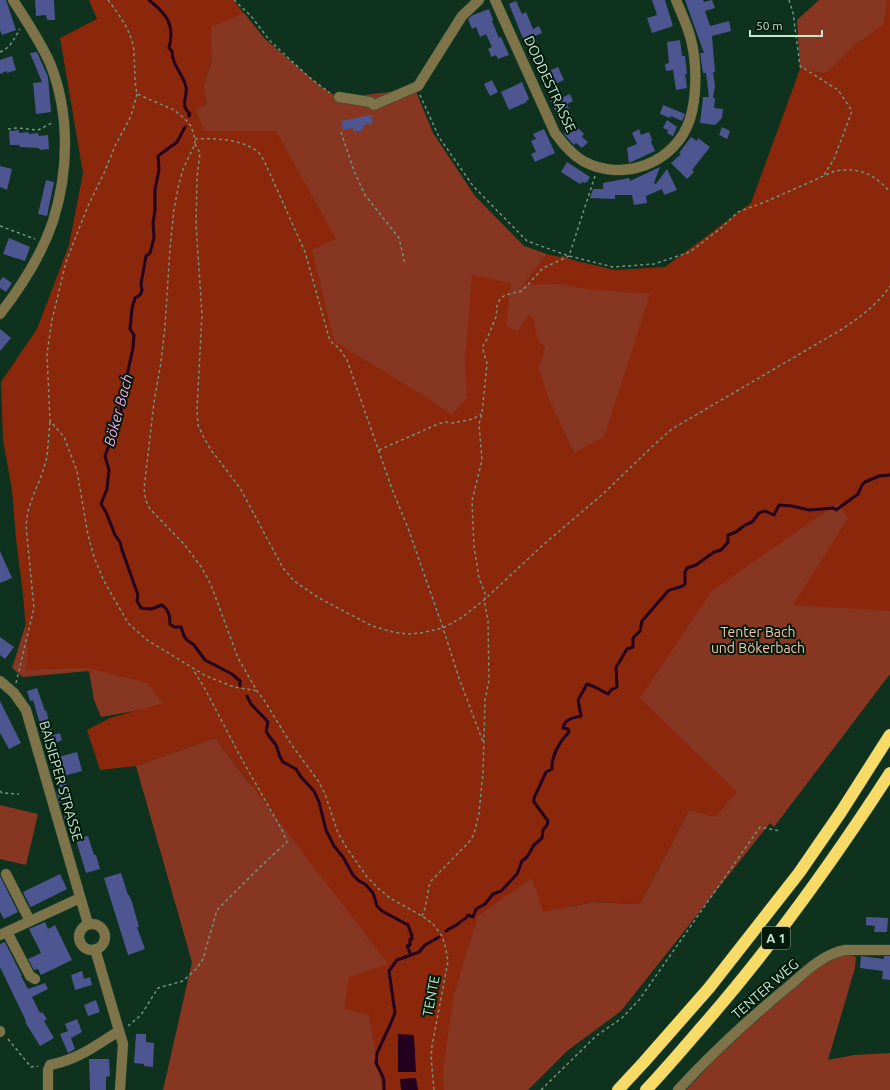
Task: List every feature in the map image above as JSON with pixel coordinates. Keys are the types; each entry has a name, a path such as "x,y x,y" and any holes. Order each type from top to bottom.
{"highway":[{"name":"A 1","path":"618,1090 709,988 794,879 841,812 890,735"},
{"name":"A 1","path":"646,1090 725,1000 775,939 860,821 890,773"}],"street":[{"path":"0,314 25,278 44,243 53,222 64,172 64,120 59,92 50,63 43,49 13,0"},
{"path":"339,97 374,104 416,88 462,16 479,0"},
{"name":"DODDESTRASSE","path":"495,0 555,133 564,145 584,161 598,167 611,170 644,167 653,162 669,151 678,142 690,118 694,100 695,69 692,41 676,0"},
{"name":"BAISIEPER STRASSE","path":"0,681 14,693 26,710 88,924"},
{"path":"6,874 30,921"},
{"path":"35,980 30,976 4,934 80,898"},
{"path":"88,924 97,924 104,932 105,938 103,944 95,950 84,947 79,940 81,929 88,924"},
{"path":"95,950 123,1044 120,1090"},
{"name":"TENTER WEG","path":"678,1090 767,1004 822,960 838,951 890,950"},
{"path":"48,1090 48,1070 50,1065 67,1061 82,1055 119,1031"}],"path":[{"path":"14,693 34,608 26,526 28,511 47,458 50,421 47,354 52,320 66,262 88,206 115,146 131,116 137,94 134,83 134,52 132,43 127,28 108,0"},
{"path":"234,0 251,16 277,48 323,88 339,97"},
{"path":"789,0 793,13 800,66 838,90 852,111 834,159 824,176"},
{"path":"0,52 11,44 19,30 26,22"},
{"path":"416,88 439,137 473,186 487,202 527,241 569,256 613,267 654,264 690,252 721,228 738,212 836,171 846,169 869,174 879,180 890,192"},
{"path":"137,94 174,110 184,118 191,126 195,144 200,153 197,177 196,224 202,315 197,409 198,425 203,436 211,450 240,488 283,568 294,581 319,598 361,621 393,632 408,634 421,633 443,628 461,618 484,600 543,545 604,493 656,442 672,429 844,328 862,316 875,304 890,286"},
{"path":"8,129 17,128 38,130 53,122 64,120"},
{"path":"341,132 364,195 400,238 405,264"},
{"path":"195,139 215,138 229,140 255,149 262,157 305,252 330,340 339,348 347,360 443,628 459,678 484,743"},
{"name":"TENTE","path":"195,144 183,168 174,209 161,362 154,402 144,489 146,501 150,509 184,544 202,568 214,592 238,658 291,744 319,782 325,794 338,833 356,863 379,890 433,924 442,936 448,961 432,1046 431,1057 434,1090"},
{"path":"422,916 430,882 466,846 474,834 479,813 483,772 485,700 489,680 488,622 484,600 486,596 479,578 474,546 472,501 482,460 479,424 482,414 487,364 486,357 482,349 483,344 486,341 496,317 497,306 500,299 505,295 522,291 543,268 569,256 598,167"},
{"path":"0,226 44,243"},
{"path":"379,450 438,424 473,419 482,414"},
{"path":"50,421 64,437 77,471 88,535 94,557 104,581 128,623 147,640 206,676 234,687 257,691"},
{"path":"119,1031 130,1025 140,1015 158,988 183,981 196,969 203,959 217,910 253,873 287,842 282,830 193,669"},
{"path":"0,791 2,793 19,794"},
{"path":"541,1090 596,1036 622,1018 639,1000 760,827 780,831"},
{"path":"0,1032 5,1035 31,1067 50,1065"}],"green space":[{"path":"819,0 888,0 884,25 855,45 826,74 800,69 797,20"},
{"name":"Tenter Bach und Bökerbach","path":"244,13 265,39 320,86 339,98 415,89 433,133 475,196 524,246 547,254 526,282 562,256 594,268 627,273 669,268 555,679 890,454 890,674 774,827 770,823 621,1011 567,1051 528,1090 163,1090 192,962 136,766 215,738 250,784 205,698 101,717 94,700 89,671 23,677 12,668 29,614 140,42","holes":["212,58 203,88 207,104 195,109 203,129 186,95","637,700 689,810 640,904 593,902 570,907"]},
{"path":"0,805 38,814 26,865 0,859"},
{"path":"838,951 856,957 855,968 828,1060 854,1055 890,1053 890,1090 686,1090 767,1004"}],"shaded area":[{"path":"89,0 233,0 244,13 211,27 212,58 203,88 207,104 195,109 204,131 276,131 336,239 312,250 334,341 426,397 452,415 467,397 465,361 472,275 511,283 506,325 517,332 529,315 533,317 537,338 545,348 539,368 547,395 574,453 604,437 650,294 586,289 560,284 523,285 547,254 615,270 665,267 751,203 800,69 826,74 855,45 883,25 888,0 890,0 890,611 793,605 848,518 838,503 712,591 640,698 737,792 715,817 689,810 640,904 593,902 543,912 532,878 478,916 454,995 443,1069 444,1090 382,1090 369,1015 344,1009 349,977 388,964 215,738 136,766 100,770 87,730 110,718 163,703 147,683 88,668 26,670 28,654 23,594 12,490 3,440 1,382 37,329 69,245 83,173 60,38 97,19"},
{"path":"398,1034 414,1035 416,1072 398,1072"},
{"path":"416,1078 418,1090 401,1090 400,1079"}],"building":[{"path":"0,0 6,0 16,30 2,35 0,30"},
{"path":"35,0 54,0 55,20 47,20 46,15 36,16"},
{"path":"652,0 665,0 673,26 652,33 647,18 657,15"},
{"path":"685,0 703,0 704,2 712,0 715,8 705,11 710,26 729,21 731,31 712,36 715,72 713,72 715,86 713,98 715,98 714,108 723,109 722,118 715,125 700,123 703,97 709,97 706,73 703,73 700,53 704,53"},
{"path":"516,1 522,14 526,12 533,29 539,26 542,33 535,36 537,41 526,46 509,4"},
{"path":"489,9 499,38 501,37 509,55 498,59 496,55 491,57 488,49 492,47 486,34 480,37 476,27 472,29 468,19 473,15"},
{"path":"680,40 682,56 685,56 687,88 676,90 673,70 666,71 665,64 669,63 667,42"},
{"path":"37,52 48,77 51,112 36,114 33,83 42,82 30,53"},
{"path":"12,56 16,70 7,73 7,71 0,74 0,60"},
{"path":"541,59 544,65 538,68 535,62"},
{"path":"558,67 564,80 553,85 547,72"},
{"path":"492,80 498,92 490,96 484,84"},
{"path":"522,82 529,99 526,101 527,102 509,110 501,92"},
{"path":"560,92 563,97 570,94 573,101 567,104 572,116 568,118 584,134 582,137 588,142 582,148 576,143 574,145 564,134 565,132 549,97"},
{"path":"663,105 685,114 682,121 671,116 670,118 660,114"},
{"path":"371,115 373,123 363,125 363,130 353,132 353,128 343,130 341,121"},
{"path":"667,120 677,127 673,136 667,133 668,130 663,128"},
{"path":"722,127 730,131 727,139 719,135"},
{"path":"544,129 555,153 535,162 531,154 536,152 531,141 536,139 533,134"},
{"path":"639,129 641,135 649,132 655,151 629,163 627,148 637,144 632,133"},
{"path":"19,130 19,133 38,133 39,136 48,135 49,149 40,150 39,148 10,145 9,131"},
{"path":"691,137 697,141 698,138 710,147 692,170 694,172 687,179 671,163 681,154 679,153"},
{"path":"567,162 590,177 588,181 580,184 561,172"},
{"path":"0,166 12,169 7,190 0,187"},
{"path":"660,167 654,183 656,184 667,169 677,190 664,195 662,189 646,196 647,203 634,205 632,195 615,195 615,199 590,198 593,189 603,189 603,183 629,178 630,181"},
{"path":"46,180 54,182 47,216 38,214"},
{"path":"9,238 30,247 25,261 3,254"},
{"path":"3,277 12,283 6,292 0,288 0,281"},
{"path":"0,329 11,338 0,351"},
{"path":"0,551 12,578 0,583"},
{"path":"0,637 14,647 5,659 0,655"},
{"path":"37,688 45,711 46,710 53,735 60,733 62,740 55,743 58,757 77,752 82,771 64,776 71,800 60,803 56,791 59,790 48,748 45,749 42,738 44,737 33,700 30,701 27,691"},
{"path":"0,701 21,743 9,749 0,733"},
{"path":"74,810 83,837 88,836 100,869 86,873 72,827 68,828 64,817 69,815 68,812"},
{"path":"121,873 128,895 132,902 139,927 137,927 145,949 128,955 104,878"},
{"path":"60,874 67,889 31,907 23,892"},
{"path":"0,876 18,912 4,919 0,912"},
{"path":"866,917 888,918 887,932 874,932 875,926 866,925"},
{"path":"45,922 48,929 55,925 72,960 41,975 38,969 34,970 28,959 41,953 29,929"},
{"path":"5,942 28,989 45,983 48,989 32,997 40,1013 42,1012 47,1019 44,1021 54,1038 40,1046 25,1022 26,1021 0,967 0,944"},
{"path":"861,956 884,959 884,956 890,956 890,980 882,979 883,971 860,968"},
{"path":"82,971 84,979 90,977 92,985 75,990 71,975"},
{"path":"96,1000 100,1012 88,1016 84,1005"},
{"path":"77,1019 82,1032 71,1038 75,1049 68,1053 60,1034 68,1031 65,1024"},
{"path":"136,1034 146,1034 146,1042 154,1043 153,1067 134,1063"},
{"path":"89,1059 109,1059 110,1076 106,1077 106,1090 90,1090"}],"waterway":[{"name":"Böker Bach","path":"149,0 161,10 170,26 171,40 169,48 172,51 174,61 185,82 186,91 184,104 190,114 189,116"},
{"name":"Böker Bach","path":"185,127 177,142 158,156 159,170 155,189 155,210 153,223 154,238 150,253 146,256 141,284 142,291 140,295 135,298 132,308 130,329 134,335 133,348 122,398 121,412 105,456 109,470 107,489 101,504 106,512 115,535 120,542 138,595 137,601 141,608 151,609 162,605 169,613 170,624 174,627 181,627 184,636 194,645 205,660 232,674 240,681 240,686"},
{"path":"446,931 458,924 468,915 473,917 476,909 485,904 493,894 501,891 517,874 522,861 527,857 534,845 542,838 543,830 548,821 534,802 534,798 546,772 552,769 553,759 557,749 569,732 568,729 563,728 565,723 569,719 581,716 578,700 587,684 608,694 611,690 617,687 616,667 627,649 633,647 633,638 640,631 642,621 668,591 681,587 685,584 685,572 687,568 696,565 714,552 721,550 728,542 728,535 752,522 759,513 765,511 774,515 779,505 809,510 834,508 836,510 858,494 865,482 879,476 890,475"},
{"name":"Böker Bach","path":"247,696 251,704 268,722 266,731 276,745 283,762 296,769 314,791 319,802 326,830 334,846 343,857 353,875 365,884 373,893 377,906 382,911 408,925 412,939 410,939 410,945 407,946 411,955"},
{"path":"384,1090 383,1077 376,1063 377,1053 395,1013 389,971 397,960 419,952 425,945 439,937"}]}
